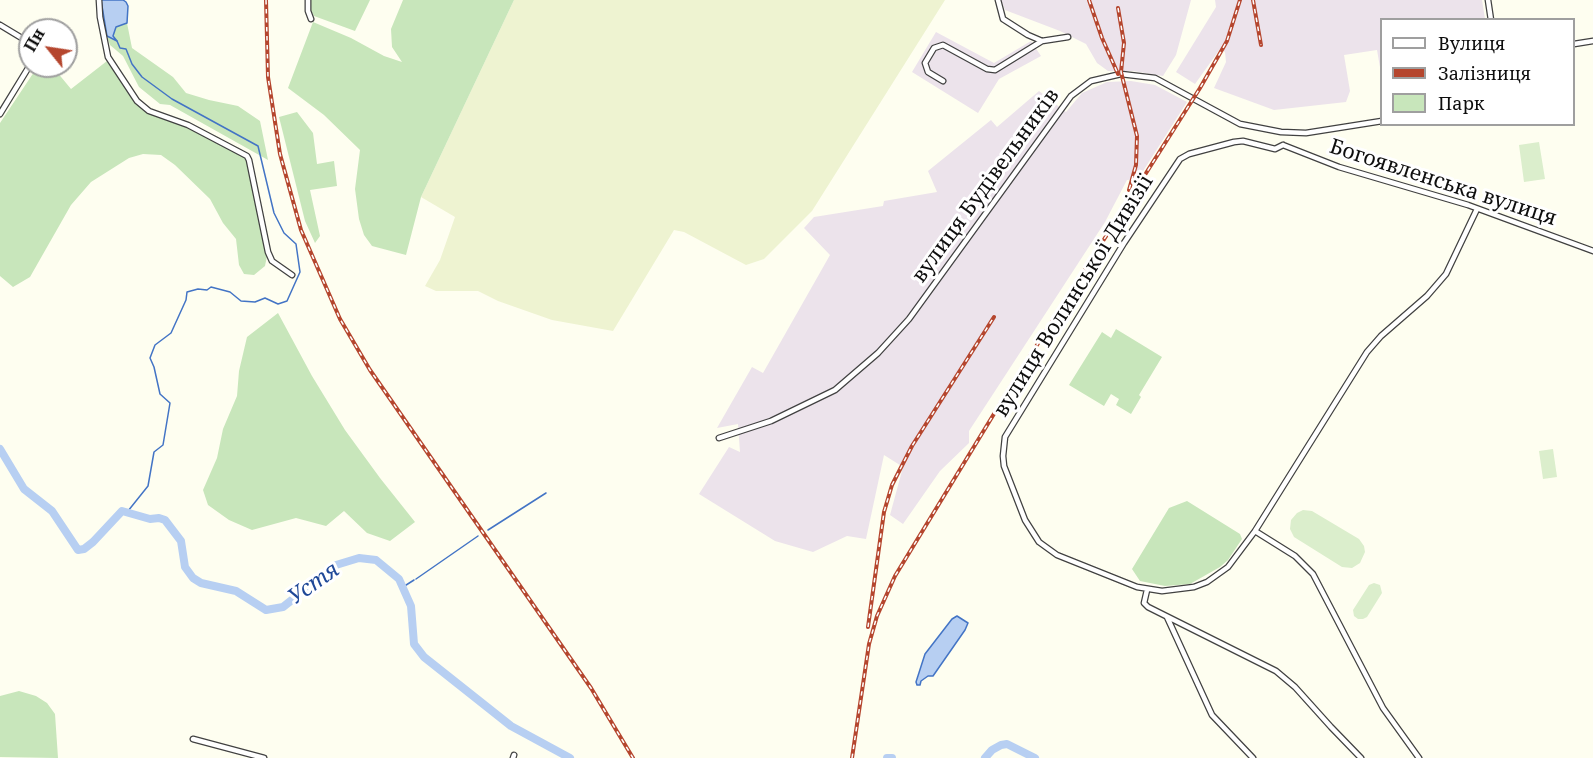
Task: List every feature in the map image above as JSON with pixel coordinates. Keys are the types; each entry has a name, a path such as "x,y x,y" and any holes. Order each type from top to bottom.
{"street":[{"path":"99,0 108,57 137,101 149,111 188,125 247,156 268,252 272,261 292,275"},
{"path":"308,0 311,19"},
{"path":"998,0 1004,19 1021,31 1042,41"},
{"path":"1488,0 1491,18"},
{"path":"0,26 18,36"},
{"path":"943,81 928,72 925,63 934,48 943,45 987,69 995,70 1042,41 1068,37"},
{"path":"1575,44 1593,41"},
{"name":"вулиця Будівельників","path":"719,438 771,421 835,390 878,353 909,319 1071,96 1091,81 1121,74 1155,78 1240,124 1281,132 1306,133 1380,121"},
{"path":"0,114 22,78"},
{"path":"1281,132 1283,145"},
{"name":"вулиця Волинської Дивізії","path":"1283,145 1275,148 1243,141 1234,142 1189,154 1180,159 1124,243 1005,437 1003,456 1011,486 1030,530 1039,542 1057,555 1147,590 1176,591 1207,582 1228,567 1255,531 1367,352 1446,274 1477,209"},
{"name":"Богоявленська вулиця","path":"1283,145 1339,167 1477,209 1593,251"},
{"path":"1255,531 1295,556 1313,574 1383,708 1419,758"},
{"path":"1147,590 1144,603 1276,671 1361,758"},
{"path":"1167,616 1212,715 1253,758"},
{"path":"193,738 264,758"}],"shaded area":[{"path":"1001,0 1191,0 1176,55 1163,76 1133,71 1108,71 1097,63 1086,44 1060,31 1005,10"},
{"path":"1215,0 1482,0 1485,18 1380,18 1380,67 1377,50 1344,55 1350,91 1346,102 1274,110 1214,88 1226,62 1225,52 1220,49 1195,84 1176,72 1216,7"},
{"path":"936,32 994,63 1031,41 1041,56 999,79 978,113 912,72"},
{"path":"1131,81 1155,85 1187,102 1138,179 1127,180 1105,222 969,431 969,443 940,471 903,524 890,515 903,467 884,455 866,539 847,536 813,552 775,541 699,494 729,447 740,452 738,424 717,428 752,367 763,373 830,255 804,228 814,217 883,206 884,201 937,192 928,171 991,120 997,127 1039,91 1066,112 1082,93 1107,82"}],"green space":[{"path":"310,0 370,0 355,31 314,16 310,9"},
{"path":"403,0 514,0 421,197 406,255 372,246 364,235 359,219 355,189 360,150 324,115 288,88 313,22 351,38 384,56 402,62 392,47 391,29"},
{"path":"514,0 945,0 812,211 764,259 746,265 684,232 674,230 613,331 552,320 498,301 478,291 436,291 425,286 440,260 455,217 421,197"},
{"path":"127,23 132,48 173,77 186,93 238,106 260,121 268,160 170,105 160,104 139,87 123,56 110,45 107,36 116,40 113,36 116,27"},
{"path":"107,61 135,103 148,112 188,127 245,158 267,256 265,266 254,275 244,274 239,265 236,239 223,223 210,199 175,165 161,155 143,154 129,158 91,182 71,205 30,277 13,287 0,276 0,123 30,78 62,78 71,89"},
{"path":"297,112 313,133 317,164 334,161 337,186 310,190 320,236 315,243 305,221 279,117"},
{"path":"1539,142 1545,179 1524,182 1519,145"},
{"path":"278,313 312,376 345,430 415,522 390,541 367,533 344,511 326,526 296,518 252,530 229,520 208,505 203,490 217,458 223,429 237,396 239,371 247,337"},
{"path":"1116,329 1162,357 1139,395 1141,397 1131,414 1116,405 1119,399 1111,394 1104,406 1069,385 1102,332 1111,338"},
{"path":"1553,449 1557,477 1543,479 1539,451"},
{"path":"1187,501 1240,534 1242,539 1228,560 1220,567 1190,584 1165,586 1140,581 1132,569 1169,508"},
{"path":"1303,510 1312,511 1359,539 1365,552 1360,563 1352,568 1342,567 1294,537 1290,529 1291,520"},
{"path":"1374,583 1380,585 1382,593 1367,617 1358,619 1354,616 1353,610 1369,585"},
{"path":"19,691 36,696 47,703 55,714 58,758 0,757 0,696"}],"water":[{"path":"101,0 123,0 128,6 127,23 116,27 113,36 117,41 107,36"},
{"path":"957,616 968,623 965,630 933,676 928,676 921,681 920,685 917,685 925,654 952,619"}],"waterway":[{"path":"117,41 120,48 126,49 132,64 142,77 172,99 258,146 274,213 284,233 296,244 300,272 287,301 278,304 265,298 255,302 241,301 230,292 211,287 207,290 198,289 187,292 186,300 171,333 155,345 150,358 160,394 170,403 163,445 154,452 148,486 128,511"},
{"name":"Устя","path":"0,449 24,489 52,511 78,550 84,549 93,542 122,511 150,519 159,518 165,520 181,541 185,567 193,578 201,583 236,591 266,610 283,607 336,565 359,558 376,560 399,579 411,606 414,644 424,657 511,726 570,758"},
{"path":"488,530 546,493"},
{"path":"416,579 478,536"},
{"path":"403,587 414,580"},
{"name":"Устя","path":"985,758 992,750 1007,744 1035,758"},
{"name":"Устя","path":"887,758 892,758"}],"railway":[{"path":"266,0 268,77 280,154 301,230 340,319 370,370 591,688 633,758"},
{"path":"1089,0 1118,74"},
{"path":"852,758 869,644 877,616 895,576 1011,386 1200,88 1227,41 1240,0"},
{"path":"1253,0 1261,45"},
{"path":"1118,8 1124,43 1121,72 1137,136 1136,165 1129,190"},
{"path":"868,627 884,512 892,485 912,446 994,317"}]}
